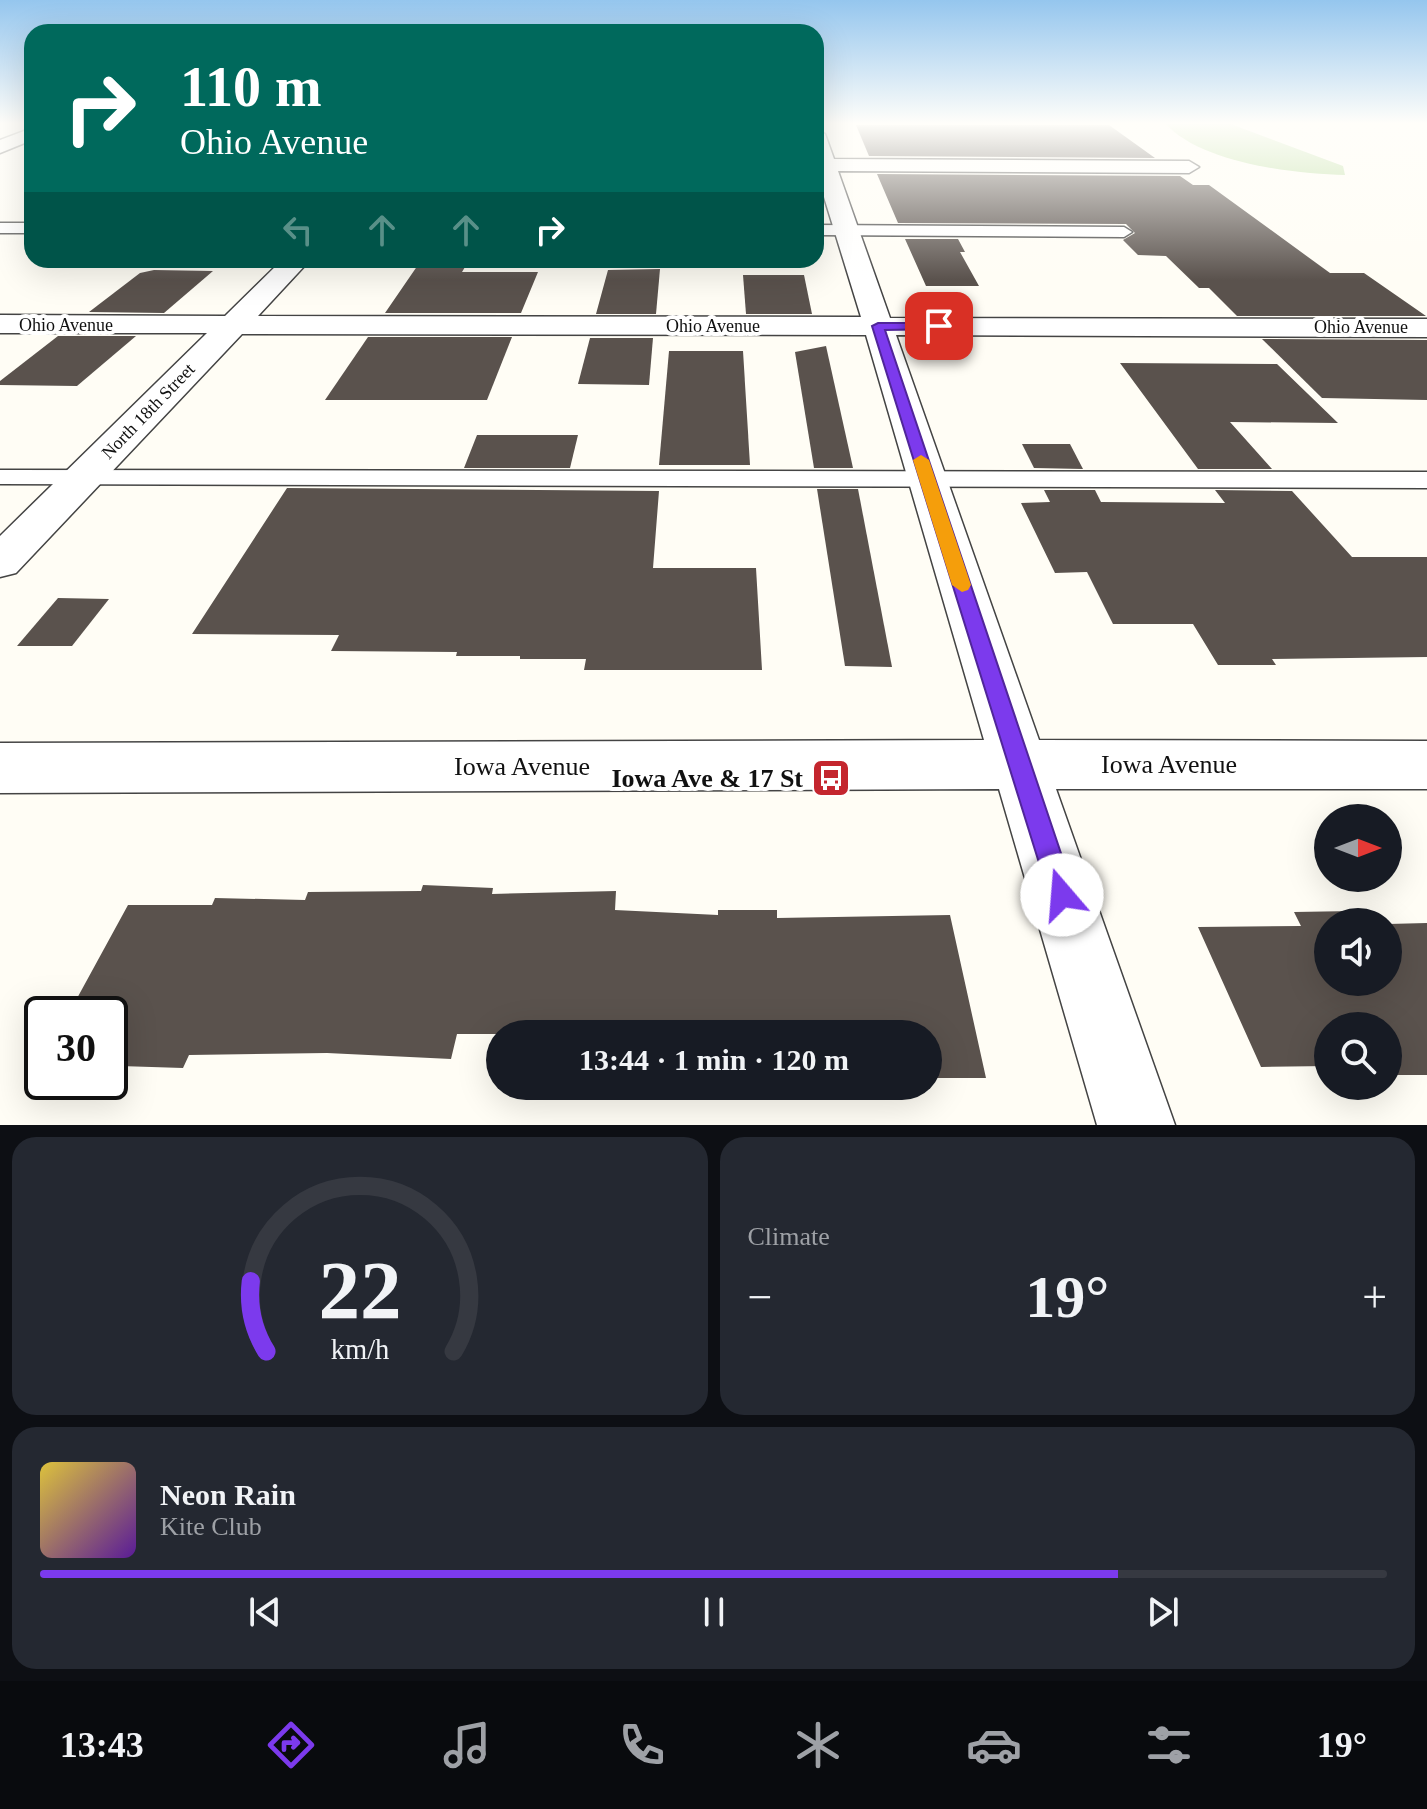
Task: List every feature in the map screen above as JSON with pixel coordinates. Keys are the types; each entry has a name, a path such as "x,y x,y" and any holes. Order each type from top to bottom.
{"street":[{"path":"824,184 832,230 878,326 1136,1125"},
{"name":"North 18th Street","path":"0,562 289,268"},
{"name":"Ohio Avenue","path":"0,324 1427,328"},
{"name":"Iowa Avenue","path":"0,768 1427,765"}],"lane":[{"path":"0,228 24,228"},
{"path":"832,230 1124,232"},
{"path":"0,477 1427,480"}],"building":[{"path":"878,176 1180,176 1193,185 1209,185 1330,273 1364,273 1426,316 1237,316 1209,288 1199,288 1166,256 1138,255 1123,240 1135,233 1126,224 898,223"},
{"path":"905,239 958,239 965,252 960,252 979,286 926,286"},
{"path":"416,268 464,268 462,272 538,272 521,313 385,313"},
{"path":"660,269 656,314 596,314 608,270"},
{"path":"154,270 213,271 164,313 89,312 140,273"},
{"path":"743,275 804,275 812,314 746,314"},
{"path":"58,336 136,336 77,386 0,385 0,381"},
{"path":"368,337 512,337 487,400 325,400"},
{"path":"590,338 653,338 649,385 578,384"},
{"path":"1262,339 1427,340 1427,400 1322,398"},
{"path":"826,346 853,468 814,468 795,352"},
{"path":"669,351 743,351 750,465 659,465"},
{"path":"1120,363 1277,364 1338,423 1230,422 1272,469 1198,469"},
{"path":"477,435 578,435 570,468 464,468"},
{"path":"1022,444 1070,444 1083,469 1034,468"},
{"path":"287,488 659,491 653,568 756,568 762,670 584,670 586,659 456,656 457,652 331,651 339,635 192,634"},
{"path":"817,489 858,489 892,667 845,666"},
{"path":"1044,490 1095,490 1101,502 1225,503 1215,490 1292,491 1352,557 1427,557 1427,657 1272,659 1276,665 1218,665 1193,624 1113,624 1087,572 1055,573 1021,503 1050,502"},
{"path":"58,598 109,599 72,646 17,646"},
{"path":"423,885 493,888 492,894 616,891 615,910 718,915 718,910 777,910 777,918 950,915 986,1078 942,1078 942,1020 486,1020 486,1034 457,1034 451,1059 327,1053 189,1055 183,1068 128,1066 128,996 78,996 128,905 212,905 215,898 305,900 308,892 421,891"},
{"path":"1294,912 1314,912 1314,996 1402,996 1402,924 1427,923 1427,1075 1402,1075 1402,1012 1314,1012 1314,1066 1261,1067 1198,927 1301,926"}],"slow traffic":[{"path":"921,460 962,585"}],"place":[{"name":"Iowa Ave & 17 St","path":"831,778"}],"route":[{"path":"939,326 878,326 1062,895"}]}
